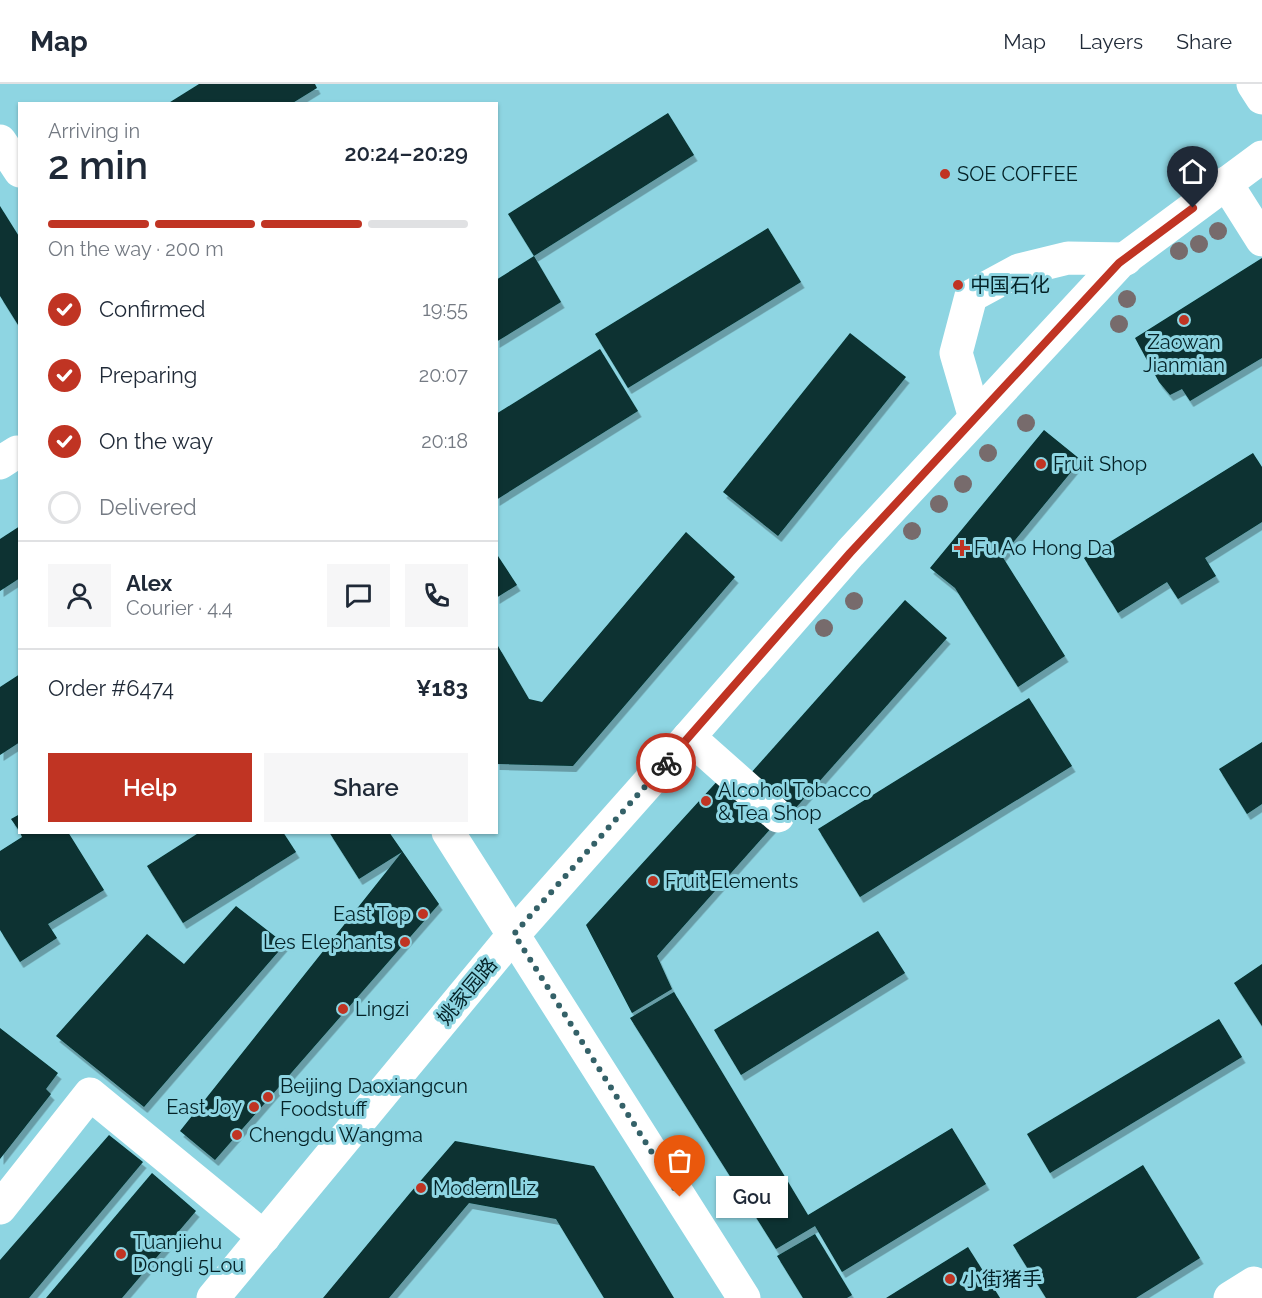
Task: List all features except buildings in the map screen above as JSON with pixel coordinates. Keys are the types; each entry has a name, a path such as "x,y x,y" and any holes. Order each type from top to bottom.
{"street":[{"path":"1253,84 1262,98"},
{"path":"0,141 18,168"},
{"name":"姚家园路","path":"213,1298 514,934 850,553 1119,263 1262,157"},
{"path":"1226,183 1262,240"},
{"path":"975,418 956,353 971,296 1019,270 1068,258 1126,259"},
{"path":"689,738 778,816"},
{"path":"449,834 744,1298"},
{"path":"0,1208 90,1094 264,1237"},
{"path":"1230,1298 1254,1283 1262,1298"}],"way so far":[{"path":"666,763 514,934 680,1197"}],"place":[{"name":"SOE COFFEE","path":"945,174"},
{"name":"中国石化","path":"958,285"},
{"name":"Zaowan Jianmian","path":"1184,320"},
{"name":"Fruit Shop","path":"1041,464"},
{"name":"Fu Ao Hong Da","path":"962,548"},
{"name":"Alcohol Tobacco & Tea Shop","path":"706,801"},
{"name":"Fruit Elements","path":"653,881"},
{"name":"East Top","path":"423,914"},
{"name":"Les Elephants","path":"405,942"},
{"name":"Lingzi","path":"343,1009"},
{"name":"Beijing Daoxiangcun Foodstuff","path":"268,1097"},
{"name":"East Joy","path":"254,1107"},
{"name":"Chengdu Wangma","path":"237,1135"},
{"name":"Modern Liz","path":"421,1188"},
{"name":"Gou","path":"680,1197"},
{"name":"Tuanjiehu Dongli 5Lou","path":"121,1254"},
{"name":"小街猪手","path":"950,1279"}],"route":[{"path":"666,763 850,553 1119,263 1193,208"}]}
